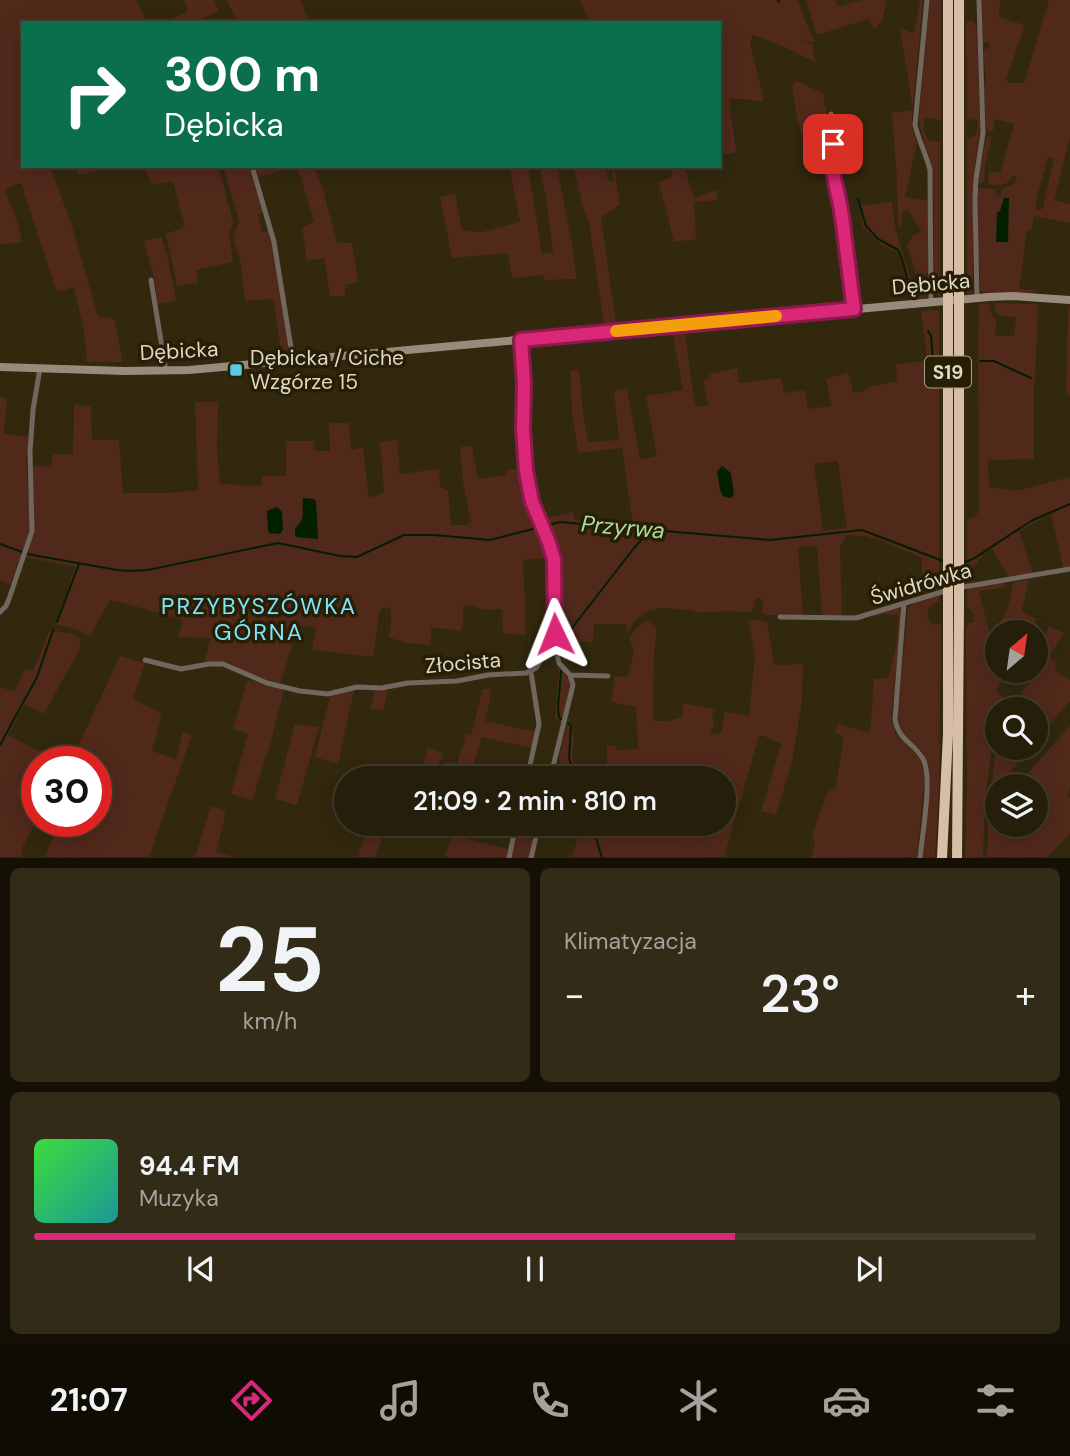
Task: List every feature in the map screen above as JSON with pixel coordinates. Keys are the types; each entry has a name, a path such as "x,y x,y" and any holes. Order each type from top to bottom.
{"highway":[{"name":"S19","path":"948,0 957,858"},
{"name":"S19","path":"942,858 954,608 959,0"}],"street":[{"path":"927,0 915,125 927,158 931,183 931,302"},
{"path":"976,298 975,201 983,133 979,0"},
{"path":"831,114 831,159 854,309"},
{"path":"254,168 274,242 293,360"},
{"path":"151,280 166,372"},
{"name":"Dębicka","path":"0,367 166,372 976,298 1013,296 1070,300"},
{"path":"521,340 526,464 532,502 554,559 554,639 559,663 570,675 573,685 553,766"},
{"path":"0,611 6,606 32,531 29,465 34,399 40,368"},
{"name":"Świdrówka","path":"780,617 856,618 969,585 1070,569"},
{"path":"904,603 895,719 900,735 922,757 927,772 919,858"},
{"name":"Złocista","path":"145,660 181,669 223,664 264,682 324,694 357,687 381,688 408,683 457,681 531,672 554,639"},
{"path":"530,766 539,724 531,672"},
{"path":"570,675 608,676"},
{"path":"509,858 514,836"},
{"path":"531,858 536,836"}],"shaded area":[{"path":"0,0 136,0 146,21 21,21 21,168 51,168 71,223 98,316 114,319 123,362 87,362 84,331 74,287 57,292 21,183 5,190 22,242 0,245"},
{"path":"184,0 214,0 219,11 196,21 165,21 188,12"},
{"path":"227,0 300,0 309,21 236,21"},
{"path":"581,0 798,0 815,43 799,39 812,44 815,62 752,35 750,44 763,102 729,99 736,152 721,156 721,21 588,21"},
{"path":"806,0 835,0 837,7 862,0 887,0 882,21 874,29 869,19 817,35"},
{"path":"920,0 923,0 913,109 900,28 913,33"},
{"path":"929,0 941,0 941,118 924,117 925,132 929,140 940,142 940,297 933,292 932,171 919,118"},
{"path":"982,0 1001,0 998,17 1025,25 1006,80 1009,83 1024,83 1049,0 1070,0 1070,137 1054,200 1070,204 1070,223 1034,216 1031,230 1027,230 1019,289 1033,290 1033,294 987,294 980,291 978,190 995,189 997,196 1000,196 1002,189 1015,183 1017,176 1012,176 1006,184 988,183 989,171 1000,173 1014,124 995,119 993,131 986,131 986,75 983,52 990,48 988,41 983,44","holes":["1048,157 1054,159 1043,207 1041,210 1036,209"]},
{"path":"974,21 977,28 980,126 973,183 973,289 967,294 967,139 975,134 978,126 977,119 967,120 966,23"},
{"path":"796,81 823,93 829,130 829,151 806,151 792,87"},
{"path":"913,110 913,132 917,143 905,197 928,201 928,269 924,277 916,274 907,245 914,234 922,232 909,212 903,210 900,230 898,224 892,113"},
{"path":"992,136 984,182 981,184 978,182 986,137"},
{"path":"76,168 108,168 78,175"},
{"path":"144,168 219,168 233,223 229,232 233,262 196,270 198,283 177,286 166,234 185,227 173,182 151,184"},
{"path":"224,168 250,168 264,212 258,215 262,232 270,233 290,351 281,351 273,299 245,301 241,264 233,238 239,221"},
{"path":"256,168 285,170 259,177"},
{"path":"298,168 315,168 337,243 352,243 358,282 345,285 345,296 330,296 324,258 307,261 302,228 314,221"},
{"path":"509,168 528,168 542,254 553,252 539,168 557,168 576,279 544,280 543,275 512,278 508,253 452,258 440,197 455,193 462,231 482,232 520,222"},
{"path":"574,168 605,168 608,181 614,181 611,168 614,168 620,205 601,217 616,324 604,325 589,223"},
{"path":"671,168 685,168 694,199 716,190 717,200 694,202 696,239 674,242 659,183 673,176"},
{"path":"1004,198 1009,198 1008,242 996,242 997,212 1000,211"},
{"path":"892,201 899,242 912,280 926,283 927,296 923,299 910,300 899,253 880,244 863,227 860,206"},
{"path":"161,237 176,300 158,304 144,241"},
{"path":"989,303 996,320 995,335 1014,336 1016,317 999,316 994,303 1038,306 1034,459 988,460 989,487 1015,491 1070,477 1070,566 1063,568 1051,514 1019,531 1033,574 1009,578 992,548 982,554 978,563 974,564 971,577 967,579 967,519 976,516 979,508 979,304"},
{"path":"1070,308 1070,396 1066,394"},
{"path":"939,310 939,589 933,586 931,592 922,594 922,558 887,542 865,536 847,535 840,546 842,616 822,616 817,546 798,547 803,615 767,615 762,613 764,601 756,597 752,612 700,613 662,608 648,611 636,619 627,634 626,624 594,624 593,642 568,643 565,664 557,642 556,557 553,544 541,521 573,512 575,520 633,525 622,448 578,453 570,371 579,369 588,442 619,440 614,391 627,388 640,460 657,456 646,396 683,390 673,335 685,333 695,406 708,406 703,380 709,379 710,374 737,368 739,383 781,378 784,393 805,390 808,409 831,406 826,379 848,372 853,393 897,381 896,365 927,360 921,311","holes":["838,461 847,528 823,531 814,464"]},
{"path":"0,397 7,398 4,434 29,437 26,459 29,534 10,584 0,581"},
{"path":"195,402 218,402 217,449 220,484 262,486 262,476 286,476 286,441 314,441 315,451 330,451 329,423 349,423 351,450 363,447 369,498 384,493 380,442 397,440 400,474 439,469 440,487 448,490 451,525 466,525 471,522 463,482 460,447 472,446 478,479 507,475 506,470 523,469 534,523 548,547 551,558 523,560 525,635 503,634 502,609 485,610 470,605 463,607 461,631 431,627 431,645 406,643 388,637 391,609 387,607 380,610 373,657 312,650 316,628 298,625 280,684 255,676 227,662 204,662 211,638 178,637 183,620 129,604 110,600 90,636 55,624 75,567 26,557 34,523 32,466 51,467 53,454 73,454 74,404 91,406 92,440 119,440 123,493 198,490"},
{"path":"722,466 731,473 734,494 729,498 723,496 720,490 717,472"},
{"path":"303,498 316,501 318,539 295,535 295,528 302,518"},
{"path":"277,507 282,512 283,530 280,534 269,533 267,511"},
{"path":"1029,580 1022,611 1036,620 1001,620 1010,598 1013,582"},
{"path":"1004,582 1005,587 979,591 986,620 985,683 1000,683 996,690 1003,697 985,697 985,760 990,760 988,774 985,774 983,857 965,858 966,632 968,623 973,623 974,615 967,609 967,588"},
{"path":"939,595 939,601 929,607 927,617 933,625 941,624 939,787 935,857 922,857 929,767 923,752 903,734 898,712 908,608 917,601"},
{"path":"898,608 902,613 891,719 896,734 920,759 923,769 917,857 811,858 815,844 812,835 827,793 836,786 844,736 835,733 838,724 870,733 874,679 888,678 896,647 898,615 883,614 872,618"},
{"path":"648,620 657,628 653,721 682,717 683,703 715,710 712,715 714,726 710,734 721,733 725,712 749,716 755,656 748,620 767,621 774,665 803,664 802,702 792,762 776,815 761,811 781,744 764,736 759,736 736,816 736,766 607,766 607,746 615,746 616,750 638,749 636,707 612,702 614,677 628,676 634,650 629,637"},
{"path":"1049,626 1064,633 1050,657 1058,663 1054,670 1070,680 1070,701 1048,727 1048,697 1018,697 1029,683 1048,683"},
{"path":"49,632 66,633 81,639 78,652 44,714 25,704 8,735 30,746 21,746 21,837 28,837 21,857 0,857 0,687 15,692 24,669 33,671"},
{"path":"120,656 145,663 133,699 162,714 152,751 176,759 183,731 192,735 149,857 45,857 53,837 112,837 112,746 78,746"},
{"path":"559,667 570,680 562,723 555,718"},
{"path":"247,681 284,690 252,800 231,794 248,734 233,729"},
{"path":"483,689 492,689 485,721 536,732 532,748 482,737 473,766 443,766 445,762 457,764 466,734 471,735"},
{"path":"354,690 338,764 315,757 330,697"},
{"path":"388,690 383,710 370,709 375,691"},
{"path":"568,720 574,734 572,762 592,766 560,765 559,758"},
{"path":"295,724 319,727 297,805 275,799"},
{"path":"1070,726 1070,834 1047,857 987,857 988,837 1048,837 1048,774 1027,774 1039,760 1048,760 1048,750"},
{"path":"428,748 443,753 438,766 422,766"},
{"path":"995,760 1020,760 1009,774 993,774"},
{"path":"211,806 226,811 216,852 234,857 195,857"},
{"path":"365,836 383,836 375,857 358,857"},
{"path":"452,836 508,849 507,857 445,856"},
{"path":"516,836 533,840 529,857 511,858"},
{"path":"578,836 730,836 724,857 572,857"}],"waterway":[{"path":"858,199 866,226 878,239 898,250 912,296"},
{"path":"928,331 931,336 933,360 936,361"},
{"path":"980,361 994,361 1031,378"},
{"name":"Przyrwa","path":"962,563 973,559 1031,521 1070,504"},
{"name":"Przyrwa","path":"27,554 117,570 148,570 278,543 357,557 404,535 490,540 560,522 770,540 862,530 943,561"},
{"path":"562,657 566,637 572,628 650,530"},
{"name":"Przyrwa","path":"0,544 22,552"},
{"path":"57,622 79,564"},
{"path":"0,745 37,677 53,630"},
{"path":"561,671 558,707 559,718 562,719"},
{"path":"568,723 571,726 569,759 571,766"},
{"path":"596,836 602,858"}],"slow traffic":[{"path":"616,331 776,316"}],"place":[{"name":"Dębicka / Ciche Wzgórze 15","path":"236,370"}],"district":[{"name":"PRZYBYSZÓWKA GÓRNA","path":"259,619"}],"route":[{"path":"555,634 554,559 532,502 526,471 521,340 854,309 832,167 833,144"}]}
